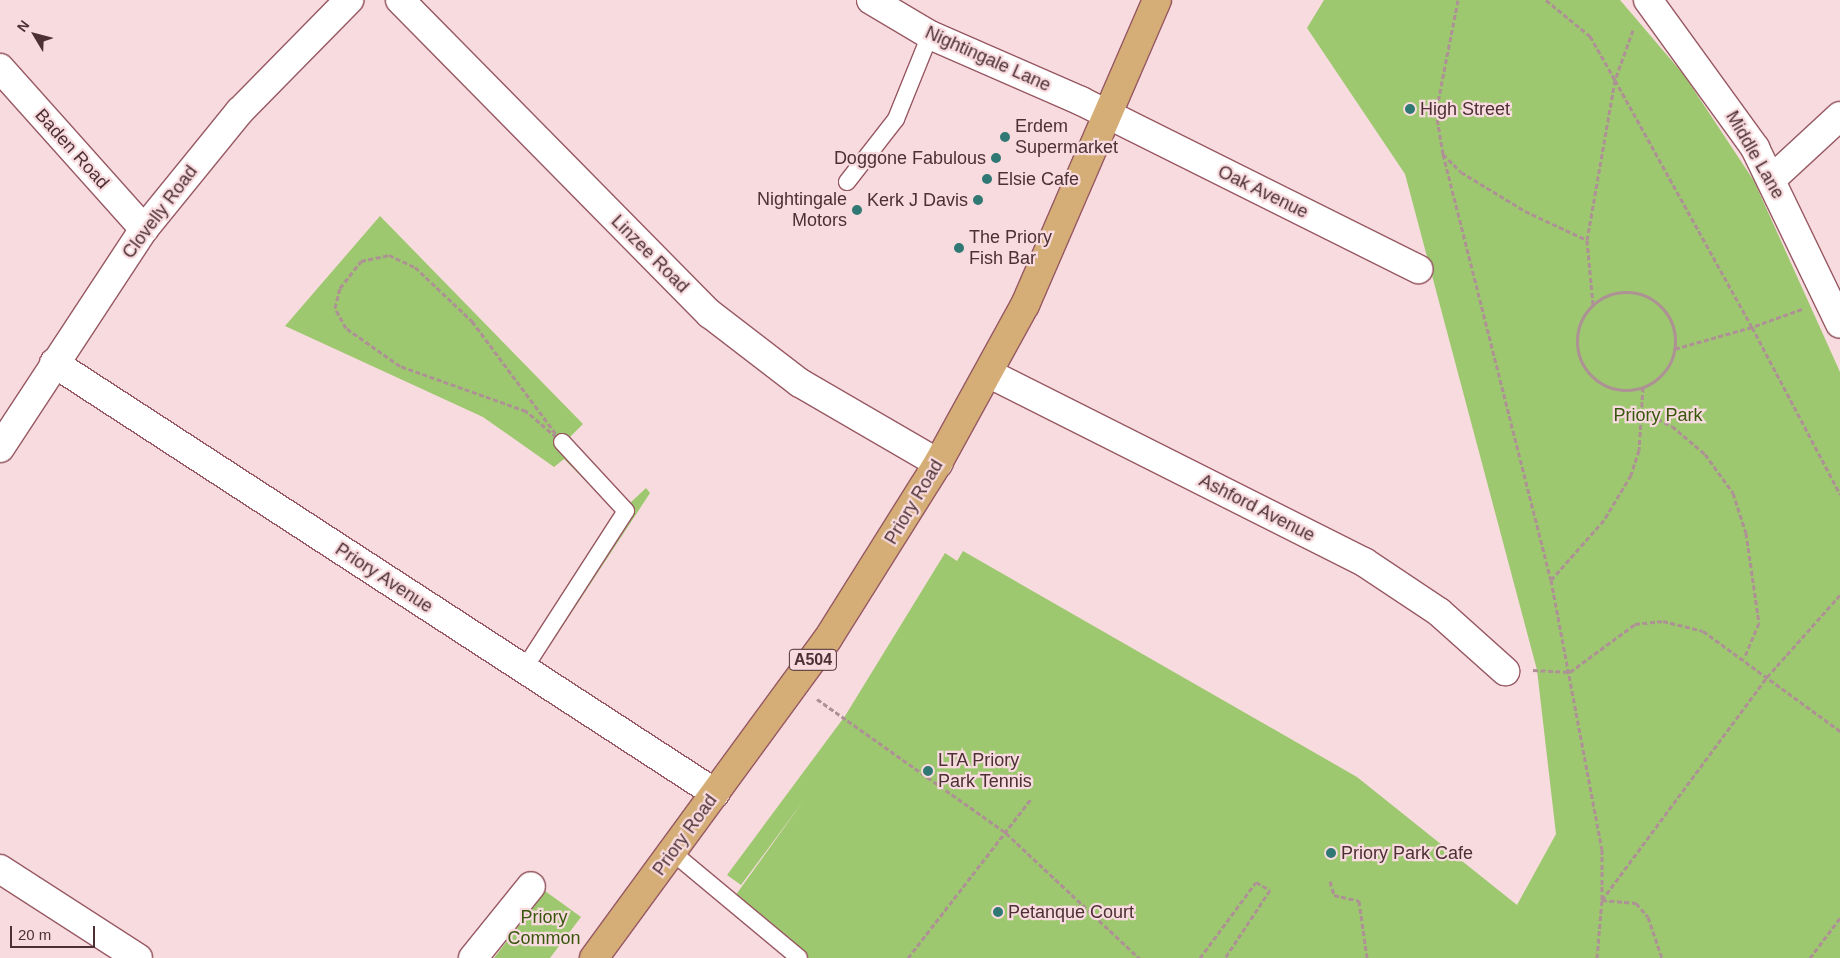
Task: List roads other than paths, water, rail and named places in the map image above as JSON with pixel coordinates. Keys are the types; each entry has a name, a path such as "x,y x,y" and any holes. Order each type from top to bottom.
{"main road":[{"name":"Priory Road","path":"594,958 796,684 938,463 990,374 1046,259 1157,0"}],"street":[{"name":"Clovelly Road","path":"0,448 54,363 144,229 240,111 349,0"},
{"name":"Linzee Road","path":"400,0 710,314 800,383 938,463"},
{"name":"Nightingale Lane","path":"871,0 930,35 1108,115"},
{"name":"Middle Lane","path":"1648,0 1696,61 1773,178 1840,324"},
{"name":"Baden Road","path":"0,68 144,229"},
{"name":"Oak Avenue","path":"1108,115 1418,269"},
{"path":"1773,178 1840,116"},
{"name":"Priory Avenue","path":"54,363 715,793"},
{"name":"Ashford Avenue","path":"990,374 1364,562 1439,612 1505,671"},
{"path":"0,869 138,958"},
{"path":"473,958 532,886"}],"lane":[{"path":"848,182 896,119 930,35"},
{"path":"524,669 626,511 562,442"},
{"path":"672,852 799,958"}],"place":[{"name":"High Street","path":"1410,109"},
{"name":"Erdem Supermarket","path":"1005,137"},
{"name":"Doggone Fabulous","path":"996,158"},
{"name":"Elsie Cafe","path":"987,179"},
{"name":"Kerk J Davis","path":"978,200"},
{"name":"Nightingale Motors","path":"857,210"},
{"name":"The Priory Fish Bar","path":"959,248"},
{"name":"LTA Priory Park Tennis","path":"928,771"},
{"name":"Priory Park Cafe","path":"1331,853"},
{"name":"Petanque Court","path":"998,912"}],"park label":[{"name":"Priory Park","path":"1658,415"},
{"name":"Priory Common","path":"544,928"}]}
